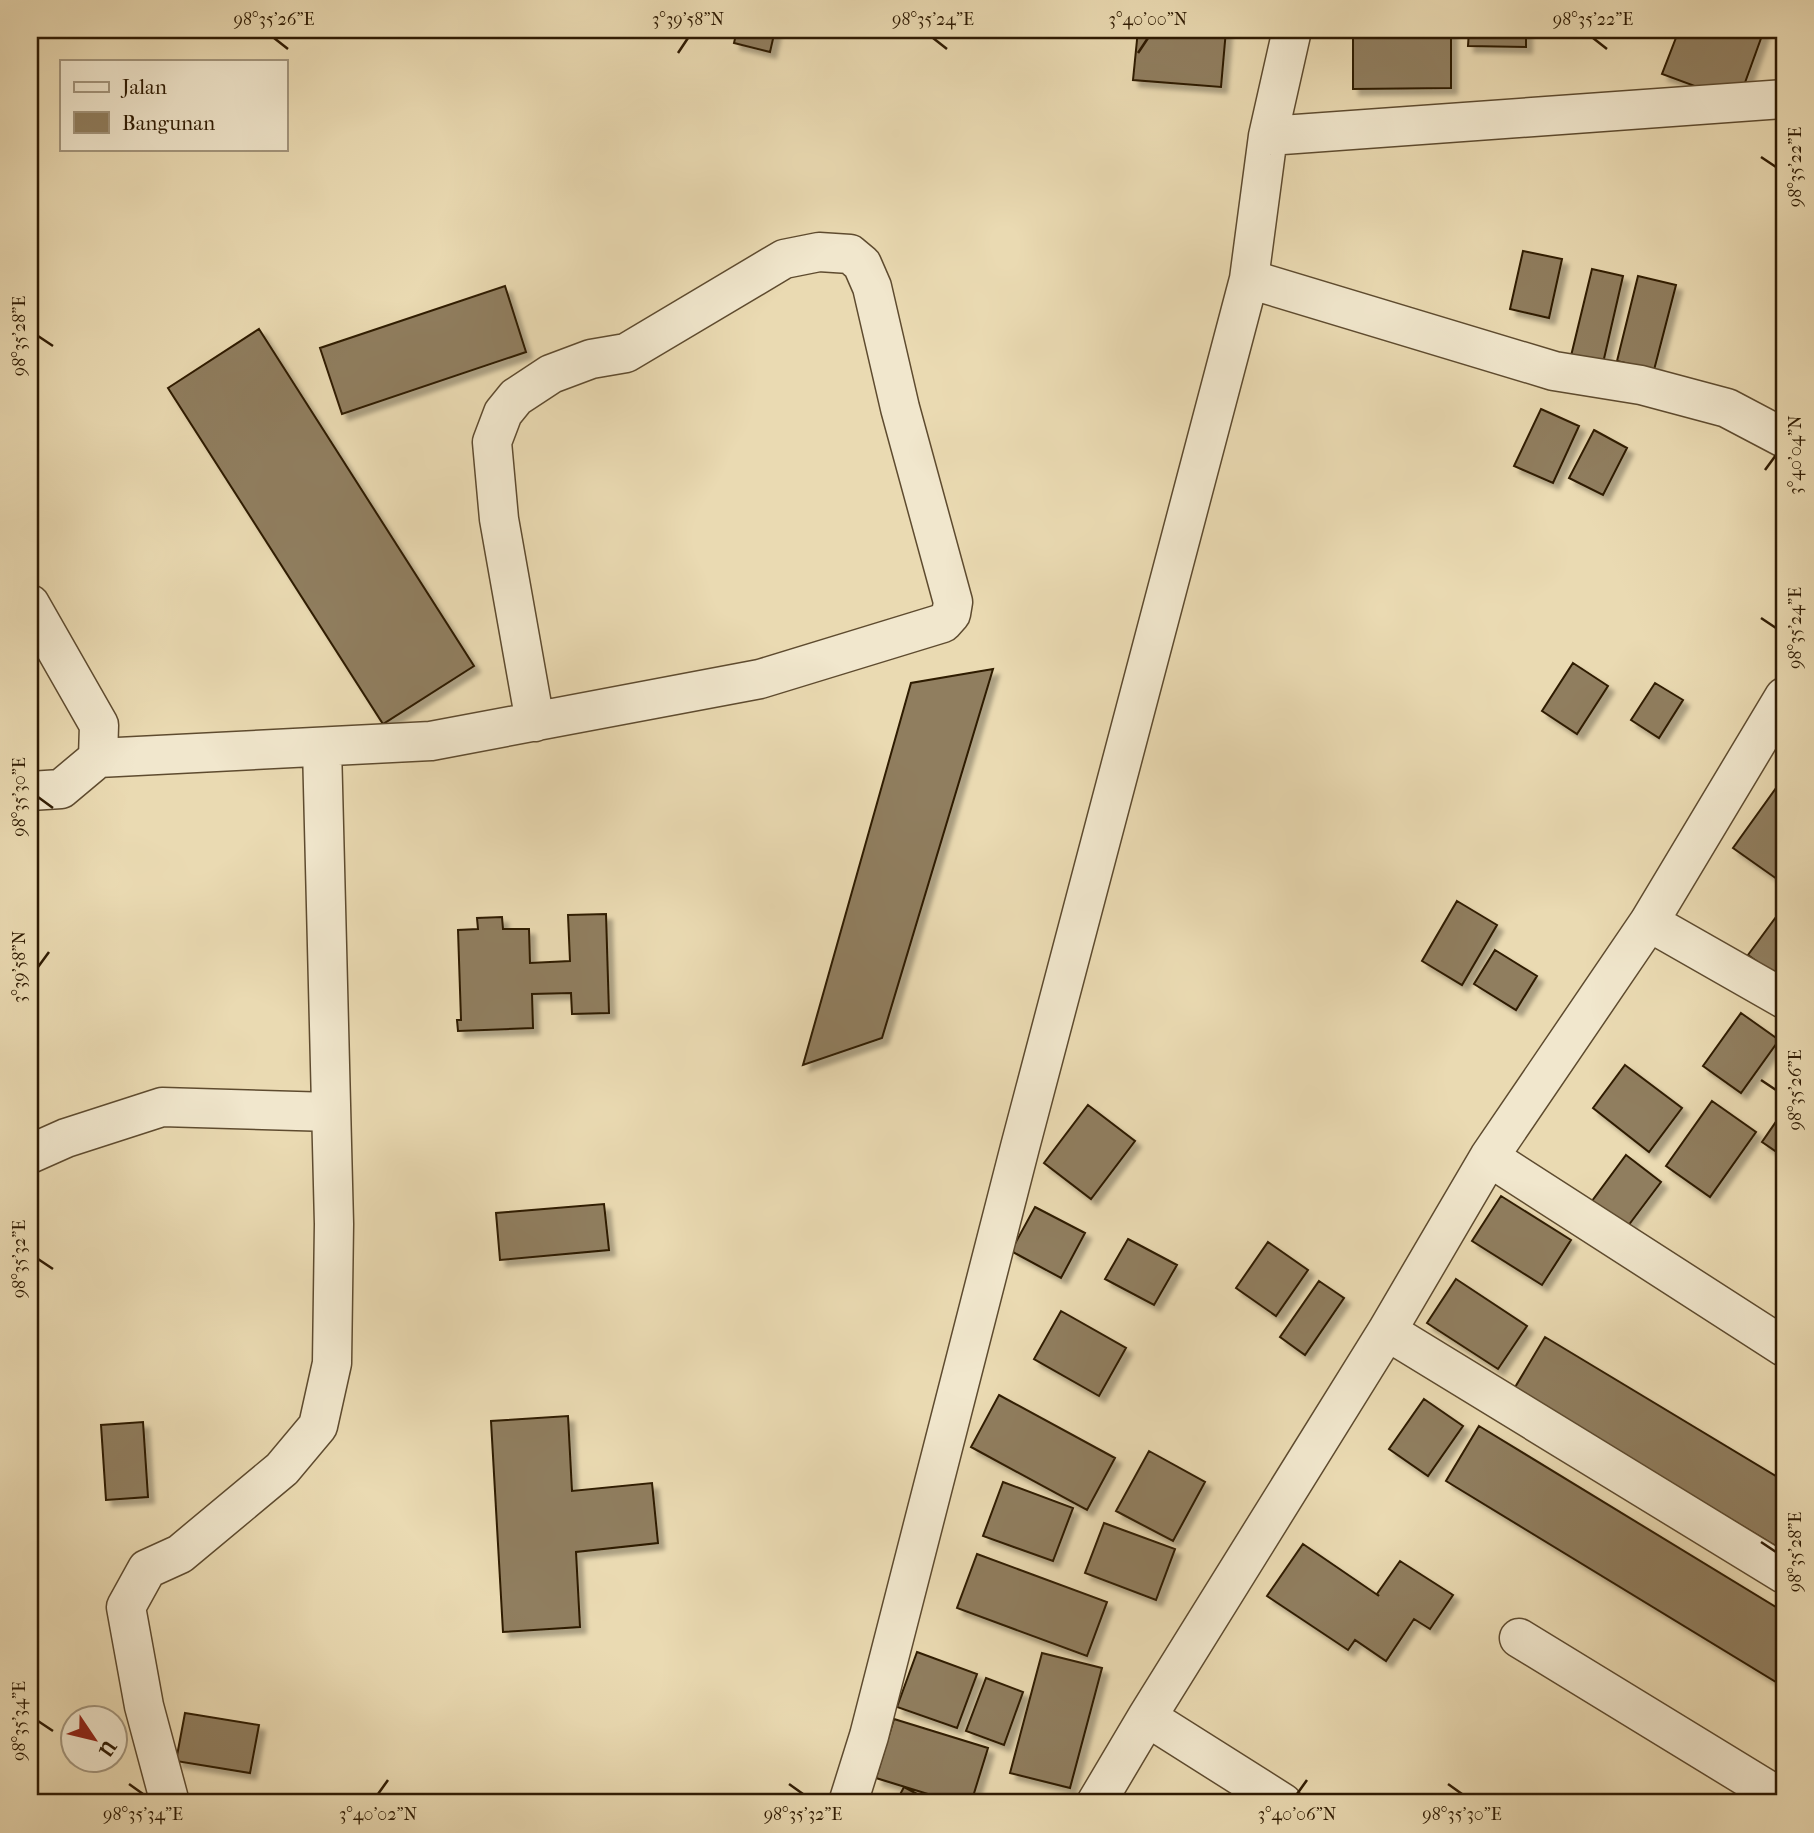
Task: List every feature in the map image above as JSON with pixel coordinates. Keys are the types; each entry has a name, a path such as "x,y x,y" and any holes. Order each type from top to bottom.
{"street":[{"path":"848,1803 869,1736 1020,1147 1249,279 1268,136 1293,30"},
{"path":"1268,136 1784,99"},
{"path":"30,791 61,789 98,758 431,741 535,722 760,680 943,623 951,614 953,602 900,408 872,287 862,264 850,254 819,252 784,259 625,353 590,359 551,374 516,397 503,413 492,442 499,519 535,722"},
{"path":"1249,279 1554,371 1641,385 1727,408 1784,438"},
{"path":"30,604 99,725 98,758"},
{"path":"1096,1803 1387,1331 1489,1157 1649,922 1784,698"},
{"path":"170,1803 144,1706 126,1607 147,1569 180,1554 282,1469 318,1426 332,1363 334,1224 321,747"},
{"path":"1649,922 1784,999"},
{"path":"30,1154 66,1138 162,1107 331,1112"},
{"path":"1489,1157 1784,1347"},
{"path":"1387,1331 1784,1574"},
{"path":"1518,1638 1784,1800"},
{"path":"1147,1717 1283,1803"}],"building":[{"path":"737,30 775,30 770,52 734,43"},
{"path":"1138,30 1226,30 1221,87 1133,80"},
{"path":"1353,30 1451,30 1451,88 1353,89"},
{"path":"1469,30 1526,30 1526,47 1468,46"},
{"path":"1679,30 1764,30 1738,102 1662,74"},
{"path":"1523,251 1562,259 1549,318 1510,309"},
{"path":"1592,269 1623,276 1603,363 1571,356"},
{"path":"1638,276 1676,285 1654,370 1617,361"},
{"path":"505,286 526,352 342,414 320,348"},
{"path":"259,329 474,666 383,724 168,388"},
{"path":"1541,409 1579,426 1553,483 1514,466"},
{"path":"1594,430 1627,448 1603,495 1569,478"},
{"path":"1573,663 1608,686 1577,734 1542,711"},
{"path":"993,669 882,1038 803,1065 911,683"},
{"path":"1655,683 1683,700 1659,738 1631,720"},
{"path":"1781,781 1784,783 1784,884 1733,848"},
{"path":"1457,901 1497,925 1462,985 1422,961"},
{"path":"1784,906 1784,981 1748,955"},
{"path":"606,914 609,1013 572,1014 571,993 532,994 533,1028 458,1031 457,1020 461,1020 458,930 478,929 477,918 502,917 503,929 529,929 530,963 570,961 568,915"},
{"path":"1495,950 1537,976 1516,1010 1474,984"},
{"path":"1741,1013 1779,1040 1741,1093 1703,1066"},
{"path":"1625,1065 1682,1108 1649,1152 1593,1108"},
{"path":"1712,1101 1756,1132 1710,1197 1666,1166"},
{"path":"1088,1105 1135,1141 1091,1199 1044,1163"},
{"path":"1784,1110 1784,1157 1762,1142"},
{"path":"1626,1155 1661,1182 1625,1230 1589,1205"},
{"path":"1501,1196 1571,1240 1542,1285 1472,1241"},
{"path":"604,1204 609,1250 500,1260 496,1213"},
{"path":"1035,1207 1085,1233 1061,1278 1011,1251"},
{"path":"1128,1239 1177,1265 1154,1305 1105,1279"},
{"path":"1268,1242 1308,1270 1276,1316 1236,1288"},
{"path":"1456,1279 1527,1326 1498,1369 1427,1323"},
{"path":"1319,1281 1344,1298 1305,1355 1280,1337"},
{"path":"1061,1311 1126,1348 1099,1396 1034,1359"},
{"path":"1545,1337 1784,1481 1784,1551 1514,1389"},
{"path":"999,1395 1115,1458 1087,1510 971,1447"},
{"path":"1424,1399 1463,1426 1428,1476 1389,1449"},
{"path":"568,1416 572,1491 652,1483 658,1543 576,1552 580,1627 503,1632 491,1421"},
{"path":"143,1422 148,1497 106,1500 101,1425"},
{"path":"1479,1426 1784,1612 1784,1687 1446,1481"},
{"path":"1149,1451 1205,1482 1173,1541 1116,1511"},
{"path":"1003,1482 1073,1508 1053,1561 983,1536"},
{"path":"1104,1523 1175,1549 1156,1600 1085,1573"},
{"path":"1303,1544 1379,1596 1377,1594 1400,1561 1453,1595 1430,1629 1414,1619 1386,1661 1355,1640 1348,1650 1267,1596"},
{"path":"977,1554 1107,1602 1087,1656 957,1608"},
{"path":"917,1652 977,1674 957,1728 897,1707"},
{"path":"1042,1653 1102,1668 1070,1788 1010,1773"},
{"path":"986,1678 1023,1692 1004,1745 966,1731"},
{"path":"185,1713 259,1725 250,1773 176,1761"},
{"path":"894,1719 988,1748 971,1803 957,1803 876,1778"},
{"path":"904,1787 934,1803 896,1802"}]}
